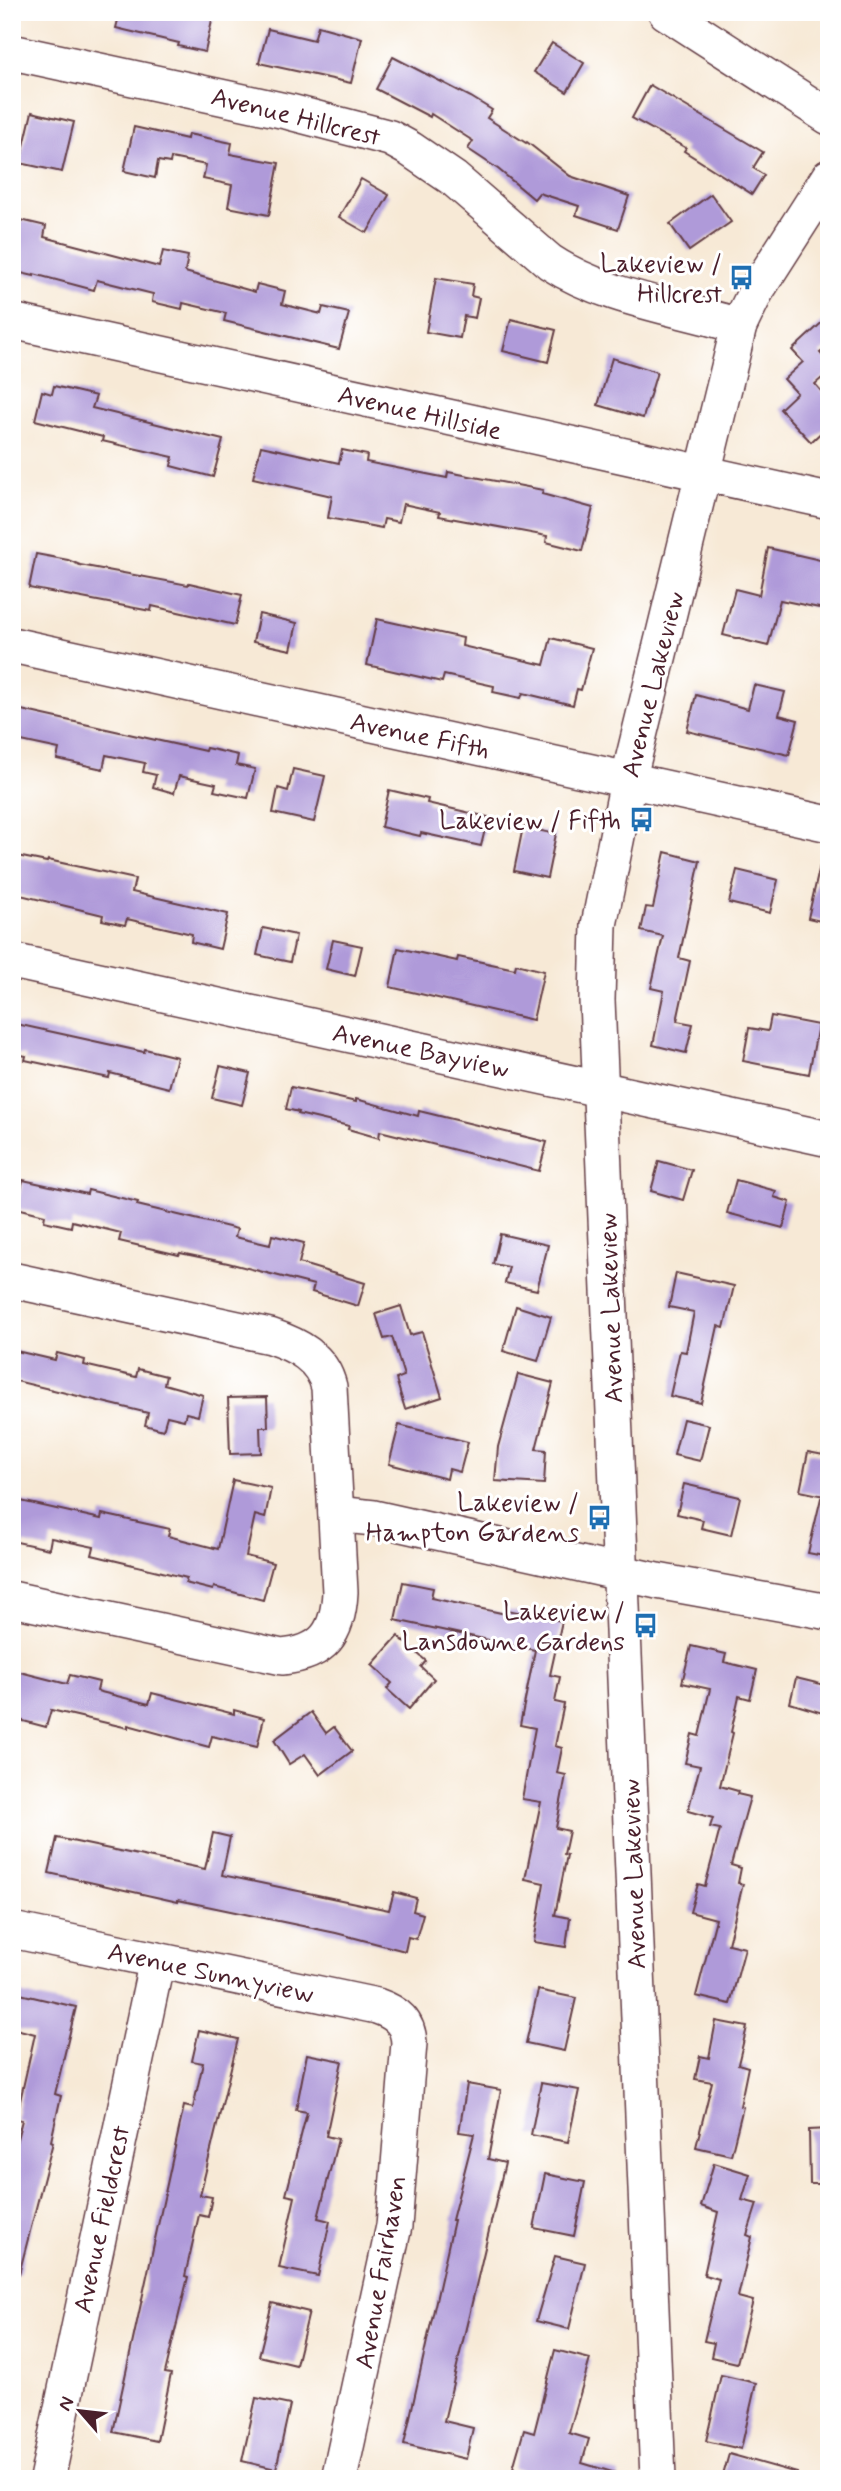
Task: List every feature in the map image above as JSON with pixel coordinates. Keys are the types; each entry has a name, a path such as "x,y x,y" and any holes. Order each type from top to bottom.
{"street":[{"path":"666,12 829,117"},
{"name":"Avenue Hillcrest","path":"12,51 302,115 390,138 454,179 550,262 566,272 602,288 739,326"},
{"name":"Avenue Lakeview","path":"658,2479 596,973 598,925 628,781 739,326 756,290 829,177"},
{"name":"Avenue Hillside","path":"12,321 829,501"},
{"name":"Avenue Fifth","path":"12,645 829,824"},
{"name":"Avenue Bayview","path":"12,961 829,1139"},
{"path":"12,1280 270,1336 302,1349 320,1366 329,1387 339,1613 335,1625 320,1646 296,1656 282,1657 12,1599"},
{"path":"336,1514 374,1518 621,1573 829,1612"},
{"name":"Avenue Sunnyview","path":"12,1930 377,2007 389,2010 404,2023"},
{"name":"Avenue Fieldcrest","path":"47,2479 157,1960"},
{"name":"Avenue Fairhaven","path":"340,2479 394,2226 410,2043 404,2023"}],"building":[{"path":"120,12 214,12 205,52 116,28"},
{"path":"318,26 362,38 351,83 259,63 268,29 314,40"},
{"path":"552,43 584,63 567,92 534,72"},
{"path":"393,57 492,110 487,118 527,142 570,176 629,196 618,229 576,215 579,206 539,193 534,199 498,169 468,149 473,141 431,114 430,117 376,89"},
{"path":"650,85 763,152 753,168 764,175 752,194 684,151 686,148 632,118"},
{"path":"32,112 74,122 62,172 20,163"},
{"path":"134,127 187,139 188,134 232,143 230,154 279,163 269,215 228,207 232,185 203,179 206,165 171,158 170,163 158,161 155,178 124,171"},
{"path":"361,179 389,195 367,233 339,217"},
{"path":"711,194 731,222 689,251 670,224"},
{"path":"12,218 46,226 44,237 159,267 163,251 188,256 185,272 255,292 257,284 285,291 282,304 321,314 323,307 349,313 339,349 224,321 226,313 183,303 182,309 152,302 153,294 97,280 94,290 12,271"},
{"path":"436,278 473,284 471,296 479,298 475,318 464,316 460,338 426,332"},
{"path":"829,316 829,346 820,353 829,363 829,372 815,384 829,400 829,425 811,442 780,409 797,393 784,379 803,362 792,350"},
{"path":"511,319 556,330 548,362 503,351"},
{"path":"612,358 657,372 643,418 598,405"},
{"path":"54,386 96,396 92,408 223,440 213,477 171,466 173,457 102,441 103,437 35,420 42,391 52,394"},
{"path":"261,446 339,463 342,450 367,455 366,462 447,478 448,472 543,490 542,494 593,508 582,551 546,542 547,536 439,516 440,512 403,504 399,522 384,519 382,528 328,518 332,496 253,478"},
{"path":"768,548 829,562 829,610 780,600 768,646 723,635 735,589 759,595"},
{"path":"36,554 80,565 188,585 189,583 242,595 235,625 152,606 151,611 29,588"},
{"path":"259,614 297,623 291,650 253,642"},
{"path":"377,619 463,638 462,646 544,665 551,638 592,648 581,690 577,689 573,705 523,693 521,698 493,692 494,686 444,675 442,682 367,665"},
{"path":"754,685 785,692 779,715 798,720 789,755 687,731 696,695 748,709"},
{"path":"17,709 205,751 206,748 238,755 236,765 255,769 248,798 214,791 216,784 179,776 174,793 153,787 156,775 143,772 145,763 106,755 103,769 57,759 59,749 12,739"},
{"path":"293,769 325,776 314,822 273,813 278,788 288,791"},
{"path":"389,790 428,799 427,803 488,817 481,846 381,827"},
{"path":"523,827 556,834 547,878 514,871"},
{"path":"665,852 700,861 679,958 690,961 677,1021 693,1024 686,1053 653,1045 664,991 651,988 663,936 641,931 646,907 653,908"},
{"path":"12,855 135,879 132,892 228,914 220,949 191,942 192,934 127,919 125,925 102,920 103,915 12,893"},
{"path":"821,861 829,862 829,923 808,918"},
{"path":"737,870 778,880 770,913 729,903"},
{"path":"263,928 296,935 290,962 257,955"},
{"path":"333,940 362,946 355,976 326,969"},
{"path":"398,948 457,961 458,957 515,969 516,964 544,971 533,1020 390,987"},
{"path":"771,1016 818,1025 809,1074 743,1061 749,1028 768,1031"},
{"path":"12,1023 177,1057 169,1088 110,1073 109,1078 25,1060 26,1056 12,1053"},
{"path":"220,1066 250,1073 242,1105 212,1098"},
{"path":"291,1087 356,1102 356,1099 418,1116 419,1111 547,1142 539,1171 380,1131 379,1138 348,1129 349,1126 286,1109"},
{"path":"659,1161 692,1170 683,1200 651,1191"},
{"path":"23,1180 87,1194 88,1190 138,1202 137,1205 237,1229 235,1237 270,1245 272,1235 304,1243 299,1263 365,1283 358,1306 312,1292 314,1285 228,1263 119,1241 121,1233 72,1221 71,1227 44,1221 45,1215 17,1208"},
{"path":"736,1180 776,1191 774,1197 790,1202 783,1228 727,1213"},
{"path":"500,1234 548,1245 537,1290 505,1283 509,1267 493,1264"},
{"path":"676,1273 734,1286 724,1328 718,1326 701,1403 670,1396 680,1351 686,1352 694,1312 669,1307"},
{"path":"401,1306 410,1335 422,1332 442,1397 405,1409 396,1379 404,1376 392,1337 384,1339 376,1314"},
{"path":"516,1306 551,1317 538,1361 503,1351"},
{"path":"12,1350 55,1360 57,1353 85,1360 84,1365 136,1377 138,1369 166,1376 164,1384 203,1395 198,1416 186,1413 184,1420 167,1416 163,1430 145,1425 148,1413 12,1380"},
{"path":"518,1374 553,1383 536,1449 546,1450 544,1484 495,1481 498,1447"},
{"path":"267,1397 268,1427 260,1427 261,1453 230,1454 228,1398"},
{"path":"683,1419 709,1425 700,1461 674,1455"},
{"path":"399,1425 468,1442 460,1472 449,1469 447,1479 389,1464"},
{"path":"808,1452 829,1456 829,1497 800,1491"},
{"path":"233,1480 271,1488 265,1518 255,1515 246,1556 273,1563 263,1600 214,1587 213,1590 185,1583 187,1578 92,1555 94,1547 51,1538 49,1549 12,1541 12,1499 101,1519 102,1514 170,1529 168,1536 218,1549"},
{"path":"684,1484 740,1497 731,1535 701,1528 703,1520 677,1514"},
{"path":"821,1498 829,1498 829,1557 808,1553"},
{"path":"403,1582 433,1588 431,1598 506,1614 507,1610 562,1621 550,1675 560,1677 555,1702 564,1704 555,1746 562,1748 557,1773 566,1775 556,1828 569,1831 555,1915 570,1918 566,1947 534,1942 544,1883 525,1879 541,1802 522,1799 535,1728 520,1725 535,1650 395,1620"},
{"path":"398,1636 426,1661 421,1667 434,1679 409,1709 387,1689 392,1683 372,1665"},
{"path":"691,1646 726,1654 724,1662 757,1670 750,1699 739,1696 720,1786 750,1797 731,1865 741,1868 738,1883 743,1884 728,1944 745,1948 730,2004 696,1996 716,1919 690,1912 698,1884 705,1886 720,1829 710,1827 713,1818 688,1811 700,1766 685,1763 692,1734 699,1736 710,1689 682,1683"},
{"path":"12,1670 67,1684 70,1675 99,1682 97,1691 149,1704 152,1693 234,1714 234,1710 264,1718 257,1747 212,1736 209,1747 128,1725 128,1728 51,1710 46,1727 12,1718"},
{"path":"796,1678 829,1686 829,1715 790,1703"},
{"path":"311,1712 326,1733 334,1727 352,1751 320,1775 305,1754 289,1764 274,1740"},
{"path":"213,1833 230,1837 222,1875 389,1910 394,1892 416,1898 413,1911 423,1914 416,1939 408,1937 405,1951 336,1933 49,1873 57,1838 205,1869"},
{"path":"538,1990 576,1998 564,2051 526,2043"},
{"path":"20,1994 76,2007 55,2094 61,2096 51,2141 53,2142 19,2274 12,2273 12,2158 22,2120 16,2119 35,2034 12,2028"},
{"path":"716,2021 747,2027 738,2064 748,2067 740,2106 743,2107 731,2155 696,2147 712,2082 695,2079 700,2056 709,2058"},
{"path":"199,2030 238,2039 200,2195 212,2197 208,2217 199,2215 185,2276 188,2277 165,2373 171,2374 157,2441 113,2432 184,2106 193,2108 203,2063 192,2061"},
{"path":"307,2054 342,2061 326,2136 338,2139 318,2218 330,2221 318,2276 279,2268 295,2197 286,2195 307,2112 296,2110"},
{"path":"541,2083 579,2090 568,2142 531,2135"},
{"path":"467,2084 501,2090 488,2159 505,2163 444,2421 473,2428 466,2459 404,2444 452,2220 474,2134 459,2132"},
{"path":"829,2129 829,2184 810,2184 809,2130"},
{"path":"714,2163 750,2174 742,2200 757,2204 747,2235 752,2237 738,2297 753,2301 737,2363 711,2357 714,2343 704,2341 719,2279 704,2275 718,2212 701,2206"},
{"path":"545,2174 585,2182 574,2236 534,2228"},
{"path":"555,2256 585,2263 569,2329 536,2321"},
{"path":"272,2303 309,2312 296,2365 259,2356"},
{"path":"555,2350 590,2359 569,2433 589,2439 582,2463 619,2474 618,2479 562,2479 543,2473 542,2477 513,2468 524,2430 534,2433"},
{"path":"721,2375 756,2383 741,2449 706,2441"},
{"path":"256,2398 290,2405 276,2469 242,2461"},
{"path":"729,2454 797,2473 796,2479 722,2479"}],"place":[{"name":"Lakeview / Hillcrest","path":"742,278"},
{"name":"Lakeview / Fifth","path":"641,820"},
{"name":"Lakeview / Hampton Gardens","path":"599,1517"},
{"name":"Lakeview / Lansdowne Gardens","path":"645,1626"}]}
